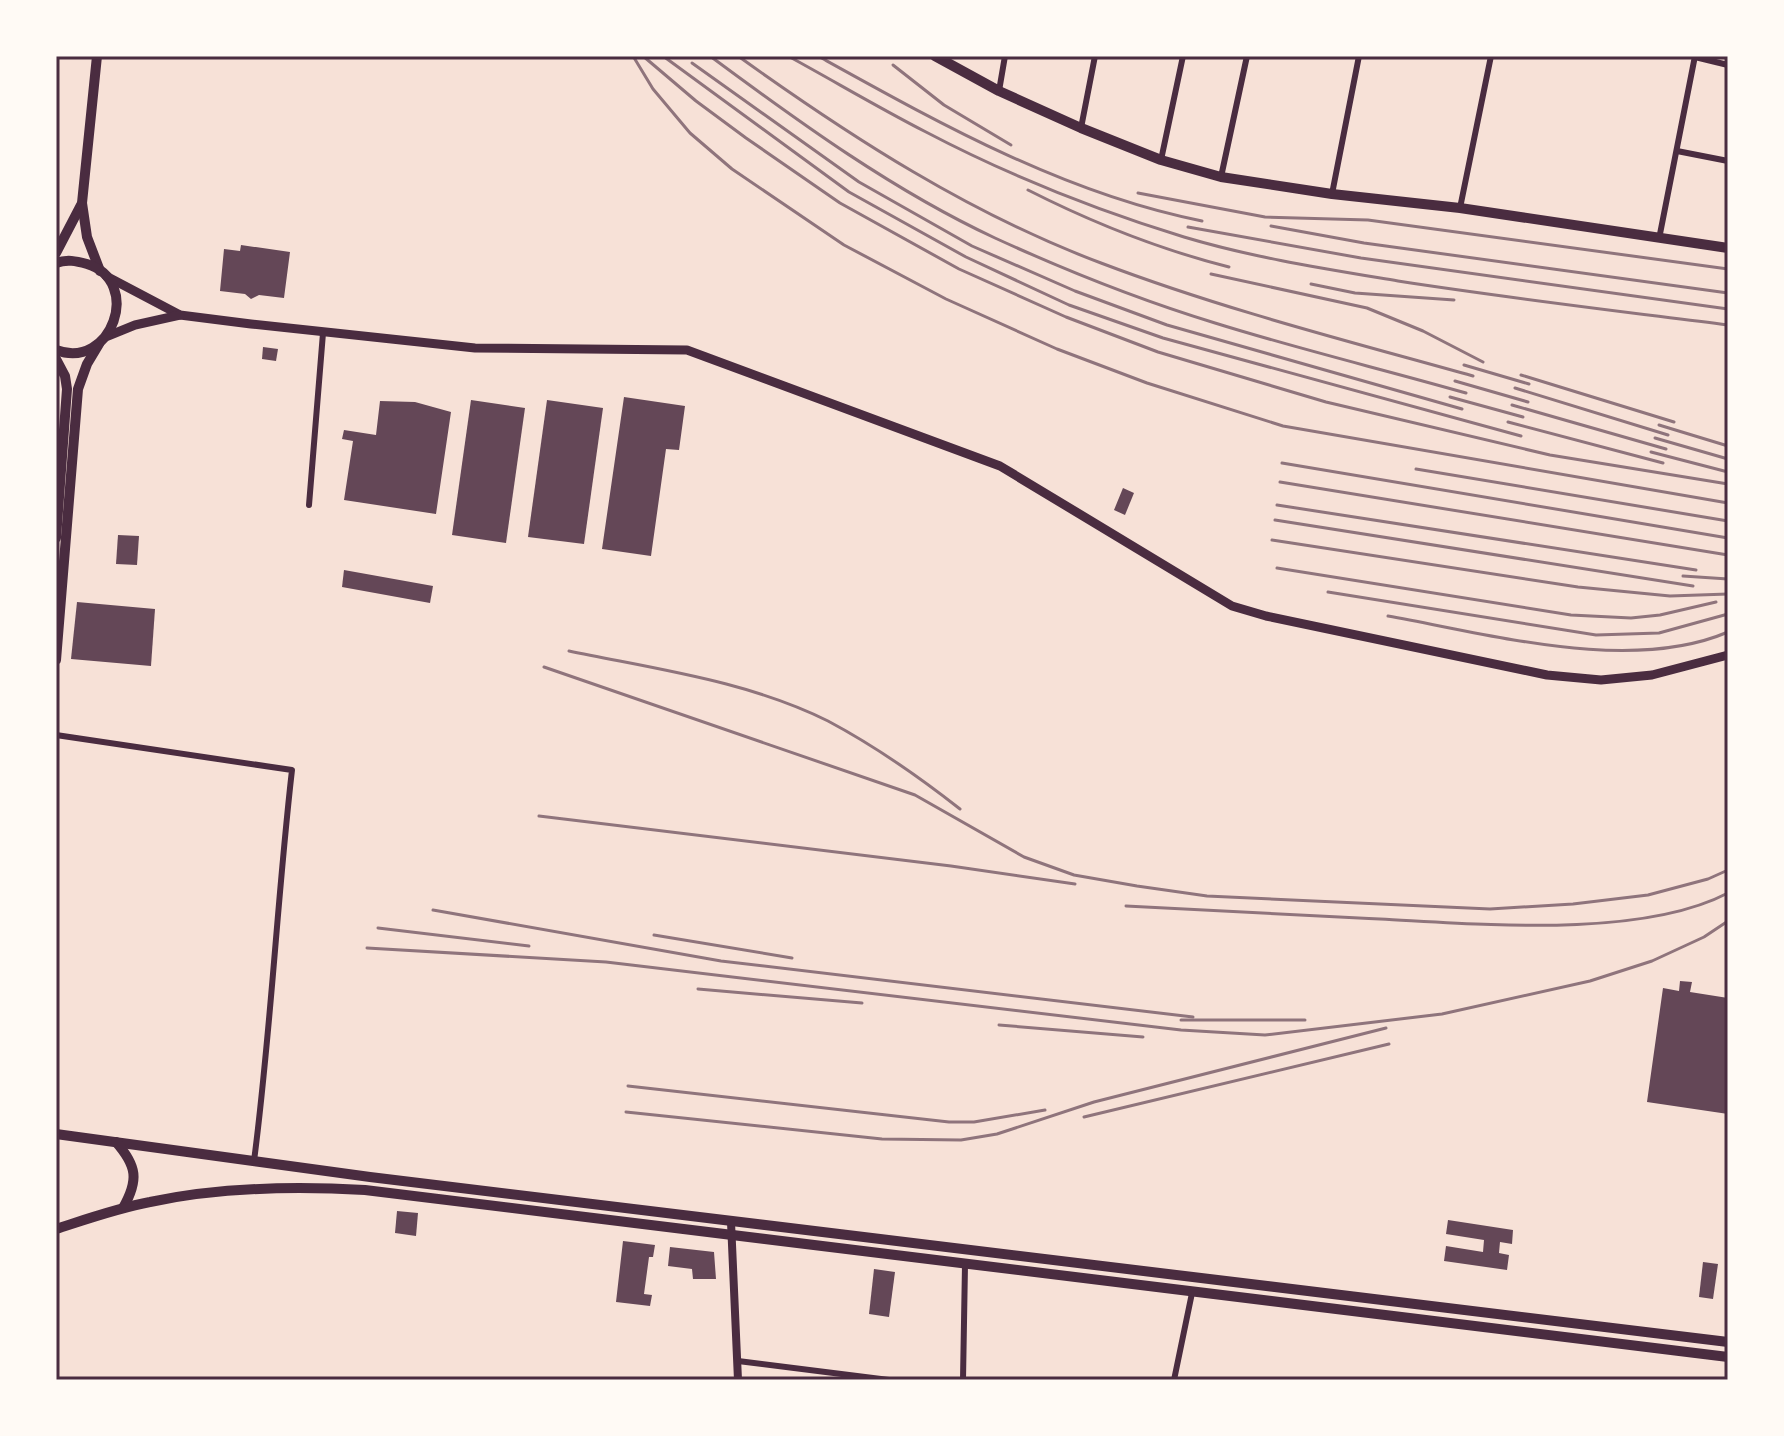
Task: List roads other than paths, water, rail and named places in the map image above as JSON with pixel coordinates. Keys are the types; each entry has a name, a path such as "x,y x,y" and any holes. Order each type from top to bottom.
{"main road":[{"path":"97,56 82,203 87,237 116,296 118,308 108,336"},
{"path":"937,57 999,91 1081,128 1161,160 1221,177 1332,194 1460,208 1728,248"},
{"path":"56,253 82,203"},
{"path":"56,263 74,260 93,266 156,305 180,315 475,348 687,350 1000,466 1232,606 1266,616 1547,675 1601,680 1652,675 1728,655"},
{"path":"56,350 72,353 86,351 108,336 135,325 180,315"},
{"path":"56,660 78,389 87,364 99,344"},
{"path":"56,359 65,376 67,389 56,538"},
{"path":"56,1134 731,1222 1728,1342"},
{"path":"116,1142 127,1155 134,1179 133,1189 123,1208"},
{"path":"56,1229 123,1208 187,1195 322,1188 434,1197 1728,1357"}],"street":[{"path":"999,91 1005,56"},
{"path":"1081,128 1095,56"},
{"path":"1161,160 1183,56"},
{"path":"1221,177 1247,56"},
{"path":"1332,194 1359,56"},
{"path":"1460,208 1491,56"},
{"path":"1659,239 1695,56 1728,65"},
{"path":"1677,151 1728,161"},
{"path":"309,505 323,333"},
{"path":"56,735 292,770 282,857 264,1091 254,1161"},
{"path":"731,1222 738,1380"},
{"path":"963,1380 965,1265"},
{"path":"1174,1380 1192,1293"},
{"path":"738,1361 889,1380"}],"railway":[{"path":"633,56 653,89 690,133 732,169 844,245 946,299 1057,349 1147,383 1283,426 1728,503"},
{"path":"643,56 696,101 840,203 959,269 1066,317 1158,352 1326,402 1550,455 1728,484"},
{"path":"663,56 849,192 966,257 1069,305 1163,338 1521,436"},
{"path":"710,56 884,177 995,238 1104,284 1187,314 1277,342 1466,393"},
{"path":"738,56 824,116 913,172 1052,243 1193,295 1473,376"},
{"path":"788,56 908,123 989,163 1085,203 1184,237 1263,257 1398,281 1728,325"},
{"path":"818,56 957,131 1052,175 1151,209 1202,221"},
{"path":"692,63 859,182 972,246 1075,291 1167,325 1462,409"},
{"path":"893,65 944,105 1011,145"},
{"path":"1028,190 1126,234 1229,267"},
{"path":"1138,193 1265,217 1368,220 1728,269"},
{"path":"1271,226 1364,243 1728,293"},
{"path":"1188,227 1361,258 1728,309"},
{"path":"1211,274 1367,308 1423,331 1483,362"},
{"path":"1311,284 1355,293 1454,300"},
{"path":"1464,365 1529,384"},
{"path":"1521,375 1674,422"},
{"path":"1455,381 1528,402"},
{"path":"1515,388 1668,435"},
{"path":"1450,397 1523,417"},
{"path":"1512,405 1666,449"},
{"path":"1508,422 1663,463"},
{"path":"1659,425 1728,446"},
{"path":"1655,438 1728,459"},
{"path":"1651,452 1728,472"},
{"path":"1282,463 1728,538"},
{"path":"1416,469 1728,521"},
{"path":"1280,482 1728,555"},
{"path":"1277,505 1696,570"},
{"path":"1275,520 1693,586"},
{"path":"1272,540 1578,587 1670,596 1728,594"},
{"path":"1277,568 1571,615 1631,618 1660,615 1716,602"},
{"path":"1683,576 1728,579"},
{"path":"1328,592 1596,635 1659,633 1728,614"},
{"path":"1388,616 1515,640 1604,650 1648,650 1689,644 1728,632"},
{"path":"569,651 734,686 797,707 879,751 960,809"},
{"path":"544,667 915,795 1024,857 1074,875 1137,886 1207,896 1490,909 1648,895 1708,879 1728,870"},
{"path":"539,816 1075,884"},
{"path":"1126,906 1463,924 1558,925 1650,917 1692,908 1728,893"},
{"path":"433,910 721,961 1193,1017"},
{"path":"367,948 606,962 1181,1030 1265,1035 1442,1014 1590,981 1652,961 1704,937 1728,921"},
{"path":"378,928 529,946"},
{"path":"654,935 792,958"},
{"path":"698,989 862,1003"},
{"path":"1181,1020 1305,1020"},
{"path":"999,1025 1143,1037"},
{"path":"626,1112 882,1139 961,1140 997,1134 1094,1102 1386,1028"},
{"path":"1084,1117 1389,1044"},
{"path":"628,1086 949,1122 974,1122 1045,1110"}]}
